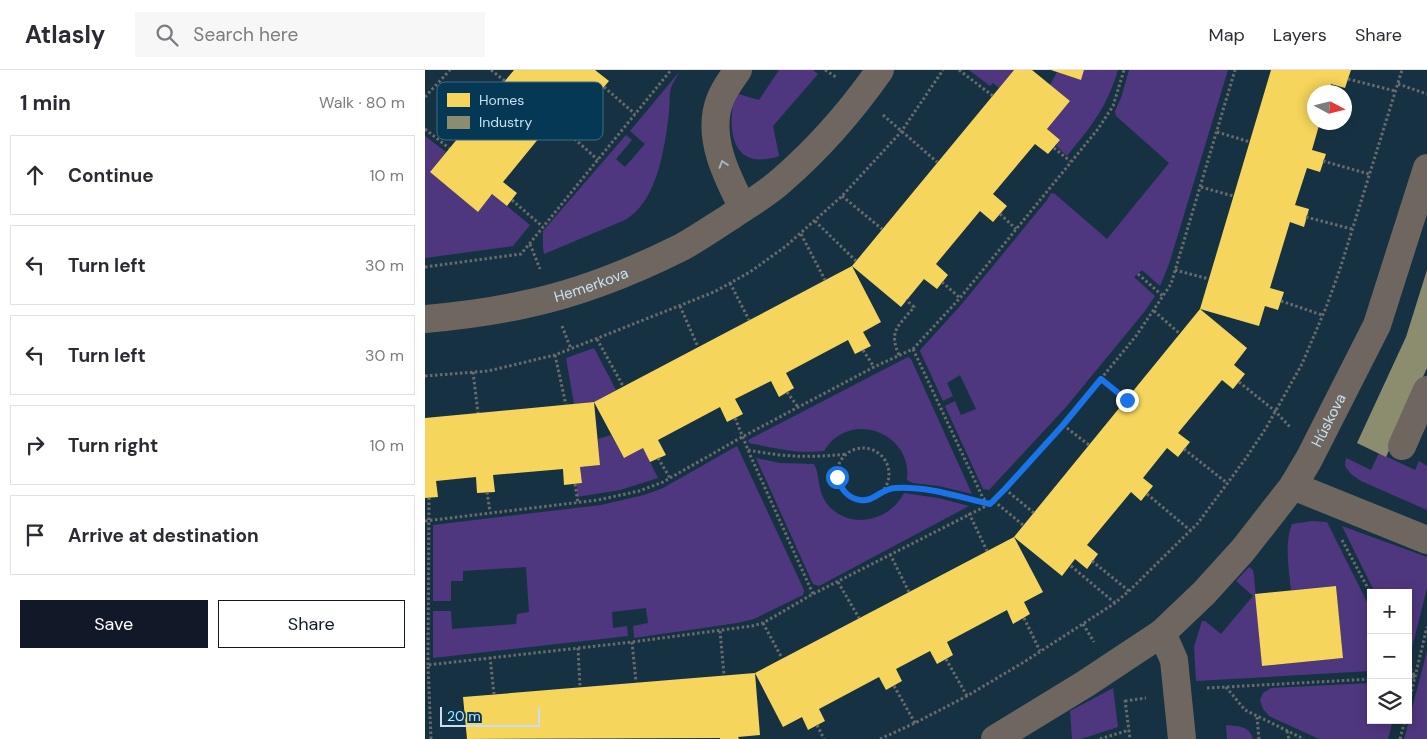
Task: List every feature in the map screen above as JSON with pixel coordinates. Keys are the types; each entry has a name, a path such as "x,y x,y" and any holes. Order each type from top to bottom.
{"street":[{"path":"738,70 719,102 715,123 722,164 743,208"},
{"name":"Hemerkova","path":"425,319 471,314 552,298 613,277 683,246 781,181 823,142 862,96 880,70"},
{"name":"Húskova","path":"995,739 1085,684 1162,632 1204,593 1243,550 1293,486 1377,325 1427,168"},
{"path":"1402,446 1427,390"},
{"path":"1293,486 1427,540"},
{"path":"1162,632 1174,660 1182,739"}],"path":[{"path":"439,82 450,70"},
{"path":"491,70 505,81"},
{"path":"425,267 521,254 671,70"},
{"path":"959,70 993,96"},
{"path":"427,521 578,503 639,491 663,482 742,437 873,367 913,349 960,298 1098,129 1113,106 1124,70"},
{"path":"429,665 720,631 763,623 813,594 990,504 1063,425 1164,297 1171,284 1235,70"},
{"path":"880,739 967,696 1115,603 1191,531 1246,458 1302,364 1340,270 1402,70"},
{"path":"1348,79 1395,91"},
{"path":"425,97 437,84"},
{"path":"1398,84 1427,94"},
{"path":"604,87 635,114"},
{"path":"425,130 437,139"},
{"path":"1217,132 1250,142"},
{"path":"438,140 449,148"},
{"path":"576,140 598,160"},
{"path":"1055,148 1070,161"},
{"path":"1323,162 1369,174"},
{"path":"1201,187 1233,196"},
{"path":"842,196 882,229"},
{"path":"512,200 543,227"},
{"path":"1000,214 1016,229"},
{"path":"1306,217 1352,229"},
{"path":"815,221 856,261"},
{"path":"801,234 825,280"},
{"path":"1175,270 1209,279"},
{"path":"1138,274 1164,297"},
{"path":"942,282 960,298"},
{"path":"730,283 749,320"},
{"path":"899,355 893,342 894,331 914,307 906,300"},
{"path":"1281,301 1322,315"},
{"path":"680,306 698,347"},
{"path":"1154,311 1179,333"},
{"path":"597,339 623,386"},
{"path":"913,349 983,498 990,504"},
{"path":"863,350 873,367"},
{"path":"555,355 566,405"},
{"path":"473,372 479,413"},
{"path":"1101,379 1127,400"},
{"path":"1239,382 1275,411 1313,450"},
{"path":"787,392 798,407"},
{"path":"735,418 747,450 813,594"},
{"path":"1063,425 1089,445"},
{"path":"747,450 788,457 820,457 847,454 863,448 871,449 878,453 888,466 888,482 878,496 870,500 861,500 852,498 845,493 837,477 837,468 847,454"},
{"path":"1184,449 1227,483"},
{"path":"658,458 670,478"},
{"path":"575,484 578,503"},
{"path":"884,490 896,488 929,490 990,504"},
{"path":"1005,489 1034,513"},
{"path":"487,492 490,512"},
{"path":"1147,494 1191,531"},
{"path":"429,498 426,606 431,739"},
{"path":"994,501 1023,526"},
{"path":"969,513 987,551"},
{"path":"890,554 909,592"},
{"path":"1093,561 1129,591"},
{"path":"1071,566 1115,603"},
{"path":"838,582 859,618"},
{"path":"1024,618 1040,651"},
{"path":"763,623 782,658"},
{"path":"1412,689 1427,627"},
{"path":"720,631 724,675"},
{"path":"632,642 637,682"},
{"path":"578,648 580,687"},
{"path":"490,658 494,694"},
{"path":"946,659 967,696"},
{"path":"1412,671 1415,677"},
{"path":"1125,700 1226,686 1367,679"},
{"path":"894,686 915,723"},
{"path":"1226,686 1245,710 1304,739"},
{"path":"1257,717 1259,739"},
{"path":"1401,739 1404,724"},
{"path":"817,726 824,739"},
{"path":"1100,739 1129,730"},
{"path":"1287,731 1289,739"}],"shaded area":[{"path":"779,70 813,70 818,74 773,126 779,156 763,159 750,158 741,152 732,133 735,93 759,100"},
{"path":"969,70 1014,70 999,88 993,83 990,86"},
{"path":"1084,70 1118,70 1103,106 1084,135 1067,156 1056,146 1060,140 1047,129 1070,101 1050,85 1057,72 1081,80"},
{"path":"1129,70 1228,70 1169,264 1160,286 1142,270 1134,277 1155,296 1145,311 1066,407 989,490 983,489 945,406 955,401 961,415 976,409 960,375 947,383 953,396 943,401 920,351 961,305 1051,193 1055,194 1107,239 1169,163 1116,116 1115,111"},
{"path":"680,71 670,91 665,141 658,172 645,200 625,220 544,254 543,231 626,135 632,140 616,159 625,167 645,144 630,131"},
{"path":"425,136 446,152 430,172 478,212 492,194 530,225 513,246 425,258"},
{"path":"594,348 616,390 594,402 574,404 566,358"},
{"path":"908,357 911,359 972,494 939,486 913,483 907,480 906,463 900,449 890,439 877,432 863,429 848,431 835,438 824,451 814,452 777,449 749,443 748,440"},
{"path":"611,435 624,458 643,448 658,478 620,490 577,497 577,484 582,483 580,467 600,465 598,439"},
{"path":"737,446 804,590 803,595 754,619 737,623 634,638 633,626 648,623 646,608 612,612 613,628 627,626 628,636 433,658 433,611 451,611 452,629 516,624 517,614 529,612 526,567 463,571 463,581 451,581 451,601 433,601 433,525 601,505 644,495 663,488"},
{"path":"1379,453 1415,470 1419,461 1427,466 1427,510 1361,481 1351,474 1345,466 1346,458 1371,470"},
{"path":"756,458 780,463 814,464 825,501 844,517 855,520 878,517 897,503 904,493 938,498 969,506 819,586 813,584"},
{"path":"1312,521 1327,522 1367,602 1367,671 1196,681 1194,647 1202,621 1205,621 1221,634 1253,596 1236,581 1249,567 1253,570 1254,576 1262,666 1343,658 1336,586 1291,590 1288,540 1292,524"},
{"path":"1342,526 1427,557 1427,588 1412,648 1412,589 1373,589"},
{"path":"1427,651 1427,739 1404,739 1408,724 1412,724 1412,708"},
{"path":"1367,683 1367,724 1392,724 1388,739 1319,739 1269,716 1263,709 1260,700 1263,693 1271,688"},
{"path":"1113,688 1118,727 1081,739 1072,739 1070,711"},
{"path":"1226,725 1246,729 1253,739 1227,739"}],"building: Homes":[{"path":"514,70 595,70 609,81 603,88 603,82 504,82"},
{"path":"1014,70 1032,70 1070,101 1047,129 1060,140 1048,154 1035,144 993,194 1007,206 993,222 980,211 936,264 948,275 937,289 924,279 901,307 852,266"},
{"path":"1051,70 1084,70 1081,80"},
{"path":"1271,70 1351,70 1346,85 1307,85 1307,130 1318,130 1312,150 1326,154 1320,172 1307,168 1295,205 1309,209 1304,227 1290,222 1270,288 1284,292 1278,310 1265,306 1259,326 1200,309"},
{"path":"456,140 537,140 503,182 517,193 507,206 492,194 478,212 430,172"},
{"path":"852,266 881,322 863,332 871,346 855,354 848,340 786,373 794,388 779,397 771,381 735,399 743,414 727,422 720,407 658,440 666,455 650,462 643,448 624,458 594,402"},
{"path":"1200,309 1247,348 1234,365 1245,374 1233,389 1222,380 1178,433 1190,442 1178,457 1167,448 1143,478 1153,486 1141,501 1131,492 1087,545 1098,554 1087,569 1075,559 1062,576 1014,537"},
{"path":"594,402 600,465 580,467 582,483 564,485 563,469 493,475 495,492 477,493 476,477 436,481 438,497 425,498 425,418"},
{"path":"1014,537 1043,592 1024,602 1030,614 1013,624 1007,610 947,642 953,655 937,664 930,651 896,669 902,681 886,690 879,677 819,709 825,721 808,730 802,717 783,727 755,673"},
{"path":"1336,586 1343,658 1262,666 1255,594"},
{"path":"755,673 760,735 738,737 739,739 467,739 463,697"}],"building: Industry":[{"path":"1427,270 1427,368 1386,457 1357,443 1406,337"}],"route":[{"path":"837,477 845,493 852,498 861,500 870,500 884,490 896,488 929,490 990,504 1063,425 1101,379 1127,400"}]}
